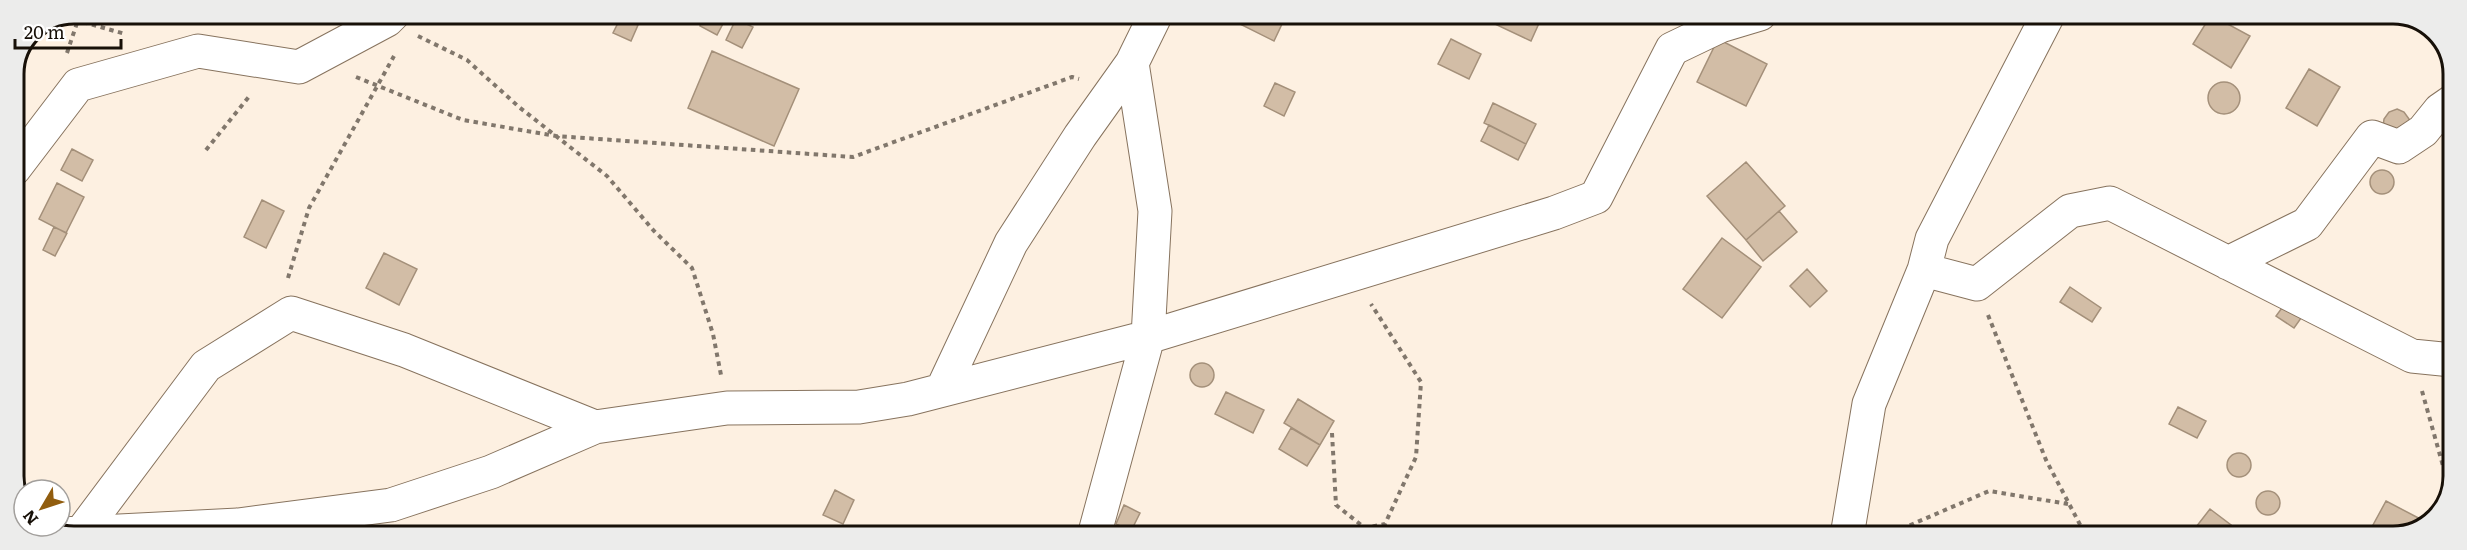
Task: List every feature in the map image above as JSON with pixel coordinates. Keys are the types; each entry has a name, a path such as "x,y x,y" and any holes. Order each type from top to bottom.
{"street":[{"path":"24,156 78,85 198,51 299,67 392,24"},
{"path":"942,390 1011,243 1125,74 1151,24"},
{"path":"219,526 391,505 491,472 595,427 727,408 859,407 942,390 1148,337 1554,213 1596,196 1672,49 1727,24"},
{"path":"1849,526 1869,404 1924,270 1932,239 2043,24"},
{"path":"1097,526 1148,337 1155,211 1125,74"},
{"path":"2228,263 2307,224 2372,137 2399,147 2423,130 2443,108"},
{"path":"1924,270 1977,284 2070,211 2110,203 2412,356 2443,359"},
{"path":"76,526 206,366 291,313 404,350 595,427"}],"path":[{"path":"291,313 283,294 309,208 378,87 395,24"},
{"path":"400,24 467,60 519,107 607,176 654,231 692,268 713,334 727,408"},
{"path":"207,150 263,79 299,67"},
{"path":"350,74 463,120 556,136 853,157 1072,77 1125,74"},
{"path":"1360,272 1373,309 1421,382 1416,457 1385,524 1375,526"},
{"path":"1977,284 2046,460 2081,526"},
{"path":"2412,356 2443,466"},
{"path":"1332,433 1336,505 1362,526"},
{"path":"1908,526 1989,491 2069,504"}],"building":[{"path":"618,24 638,25 631,41 613,33"},
{"path":"701,24 723,24 717,35 700,26"},
{"path":"734,24 747,24 753,27 742,48 726,40"},
{"path":"1240,24 1282,24 1274,41"},
{"path":"1495,24 1539,24 1531,41"},
{"path":"2205,24 2228,24 2250,36 2231,68 2193,44"},
{"path":"1451,39 1481,54 1469,79 1438,64"},
{"path":"1718,39 1767,64 1746,106 1697,82"},
{"path":"712,51 799,89 774,146 688,108"},
{"path":"2309,69 2340,87 2317,126 2286,108"},
{"path":"2224,82 2235,87 2240,98 2235,109 2224,114 2213,109 2208,98 2213,87"},
{"path":"1275,83 1295,92 1284,116 1264,106"},
{"path":"1493,103 1536,124 1526,144 1484,123"},
{"path":"2397,109 2404,112 2409,119 2409,128 2388,134 2383,127 2384,119 2389,112"},
{"path":"1489,125 1526,144 1518,160 1481,141"},
{"path":"72,149 93,160 82,181 61,170"},
{"path":"1746,162 1785,206 1746,240 1707,196"},
{"path":"2382,170 2391,173 2394,182 2391,191 2382,194 2373,191 2370,182 2373,173"},
{"path":"57,183 84,197 66,233 39,219"},
{"path":"262,200 284,211 266,248 244,237"},
{"path":"1779,211 1797,232 1763,261 1746,240"},
{"path":"54,227 67,233 55,256 43,250"},
{"path":"1722,238 1761,267 1722,318 1683,289"},
{"path":"384,253 417,269 399,305 366,288"},
{"path":"1807,269 1827,291 1810,307 1790,286"},
{"path":"2070,287 2101,308 2092,322 2060,302"},
{"path":"2287,301 2304,314 2294,328 2276,316"},
{"path":"1202,363 1211,366 1214,375 1211,384 1202,387 1193,384 1190,375 1193,366"},
{"path":"1226,392 1264,410 1253,433 1215,414"},
{"path":"1298,399 1334,421 1320,445 1284,423"},
{"path":"2178,407 2206,421 2197,438 2169,424"},
{"path":"1291,428 1320,445 1307,466 1279,449"},
{"path":"2239,453 2247,457 2251,465 2247,473 2239,477 2231,473 2227,465 2231,457"},
{"path":"835,490 854,500 843,524 823,515"},
{"path":"2268,491 2273,492 2279,498 2279,508 2273,514 2268,515 2263,514 2257,508 2256,503 2257,498 2263,492"},
{"path":"2386,501 2419,518 2399,526 2372,526"},
{"path":"1124,505 1140,513 1134,526 1116,524"},
{"path":"2210,509 2231,525 2230,526 2197,526"}]}
